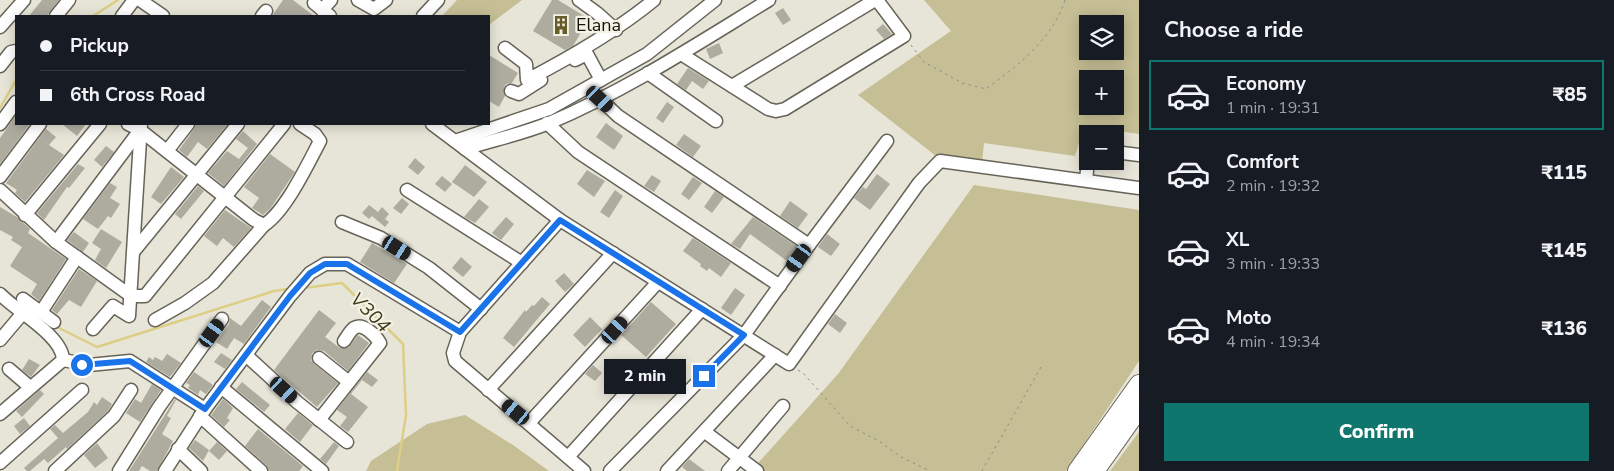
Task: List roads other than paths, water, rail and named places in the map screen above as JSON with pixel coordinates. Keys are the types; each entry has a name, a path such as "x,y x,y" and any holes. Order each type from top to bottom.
{"highway":[{"path":"1077,471 1139,384"},
{"path":"1095,471 1139,409"}],"street":[{"path":"0,27 24,0"},
{"path":"57,15 69,0"},
{"path":"123,15 134,0"},
{"path":"140,0 158,14"},
{"path":"322,10 331,0"},
{"path":"358,0 374,9 386,0"},
{"path":"424,15 438,0"},
{"path":"579,0 616,30"},
{"path":"504,48 526,64 527,80 577,54 616,30 654,0"},
{"path":"460,145 549,109 647,54 715,0"},
{"path":"460,145 547,124 600,99 648,73 769,0"},
{"path":"681,54 768,109 776,111 785,109 904,36 876,0 732,86"},
{"path":"0,66 8,53"},
{"path":"511,91 519,94 563,66 587,54 601,80"},
{"path":"648,73 716,121"},
{"path":"600,99 618,116 809,245"},
{"path":"0,124 15,103"},
{"path":"547,124 578,152 780,286"},
{"path":"0,176 39,125"},
{"path":"25,215 99,125"},
{"path":"167,152 187,125"},
{"path":"134,251 237,125"},
{"path":"0,190 56,242 131,296 144,296 149,293 283,125"},
{"path":"154,320 185,303 214,283 264,225 273,220 301,177 320,141 318,129 304,125"},
{"path":"433,125 560,220 789,364 919,183 940,161 1139,188"},
{"path":"56,242 142,126"},
{"path":"142,126 167,152 254,220 264,225"},
{"path":"93,329 113,306 129,316 142,126"},
{"path":"610,471 744,335 887,140"},
{"path":"1124,153 1139,155"},
{"path":"1086,180 1087,170"},
{"path":"407,190 522,263"},
{"path":"560,220 460,332 453,353 454,361 530,423 584,471"},
{"path":"342,222 382,238 429,268 481,309"},
{"path":"488,390 614,253"},
{"path":"41,312 77,257"},
{"path":"169,469 178,449 202,412 290,296 310,273 325,264 347,264 460,332"},
{"path":"530,423 658,282"},
{"path":"0,294 22,314 47,332 63,354 63,360"},
{"path":"23,299 54,322"},
{"path":"568,457 702,309"},
{"path":"0,340 22,314"},
{"path":"119,471 159,407 222,319"},
{"path":"319,420 380,343 377,337 359,326 344,341"},
{"path":"246,355 319,420 347,442"},
{"path":"667,471 775,355"},
{"path":"319,358 349,382"},
{"path":"0,414 63,360"},
{"path":"63,360 89,365 130,361 174,388 202,412 254,469"},
{"path":"9,369 30,387"},
{"path":"222,387 322,471"},
{"path":"0,463 82,390"},
{"path":"55,471 114,416 131,390"},
{"path":"728,471 783,406"},
{"path":"705,432 757,471"},
{"path":"178,449 201,471"}],"waterway":[{"name":"V304","path":"95,15 118,0"},
{"name":"V304","path":"0,108 15,82"},
{"name":"V304","path":"304,288 342,283 403,344 406,415 397,471"},
{"name":"V304","path":"55,326 97,347 274,291 288,289"}],"place":[{"name":"Elana","path":"561,25"}]}
